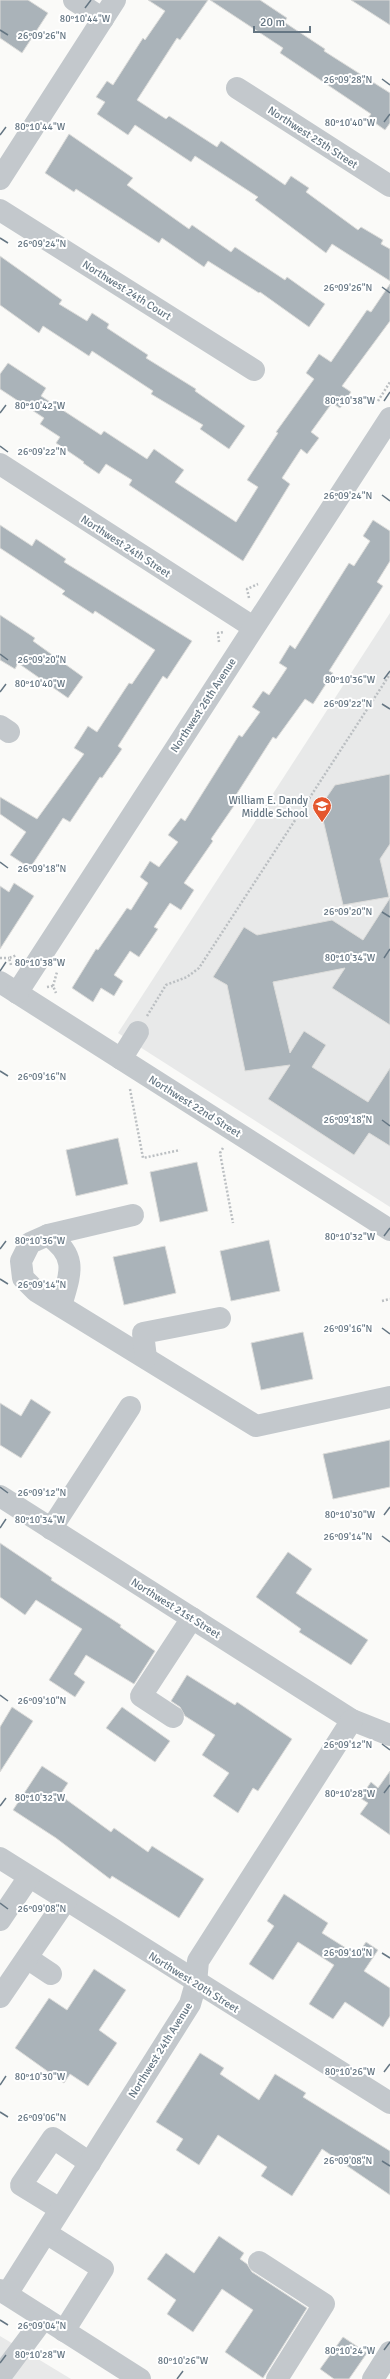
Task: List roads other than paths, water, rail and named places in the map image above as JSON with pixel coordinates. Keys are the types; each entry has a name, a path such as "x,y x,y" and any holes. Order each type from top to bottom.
{"street":[{"path":"74,0 103,19"},
{"path":"0,179 115,0"},
{"name":"Northwest 25th Street","path":"237,88 390,186"},
{"name":"Northwest 24th Court","path":"0,210 254,370"},
{"name":"Northwest 26th Avenue","path":"8,987 253,628 390,418"},
{"name":"Northwest 24th Street","path":"0,464 253,628"},
{"name":"Northwest 22nd Street","path":"8,987 390,1230"},
{"path":"121,1059 138,1032"},
{"path":"133,1215 48,1235 30,1243 21,1261 23,1278 36,1291 256,1426 390,1397"},
{"path":"48,1235 63,1245 70,1260 68,1282 61,1306"},
{"path":"146,1358 143,1333 220,1318"},
{"path":"51,1528 130,1407"},
{"name":"Northwest 21st Street","path":"0,1496 352,1720 390,1735"},
{"path":"173,1717 141,1696 192,1618"},
{"name":"Northwest 24th Avenue","path":"3,2292 46,2233 190,2004 196,1983 198,1961 352,1720"},
{"name":"Northwest 20th Street","path":"0,1858 196,1983 390,2103"},
{"path":"0,1920 29,1877"},
{"path":"0,1998 66,1900"},
{"path":"27,1958 51,1974"},
{"path":"60,2209 21,2185 53,2138 90,2163"},
{"path":"46,2233 103,2269 64,2331"},
{"path":"259,2262 324,2304 277,2379"},
{"path":"3,2292 140,2379"},
{"path":"0,2377 44,2318"},
{"path":"372,2379 390,2352"}],"place":[{"name":"William E. Dandy Middle School","path":"322,823"}]}
